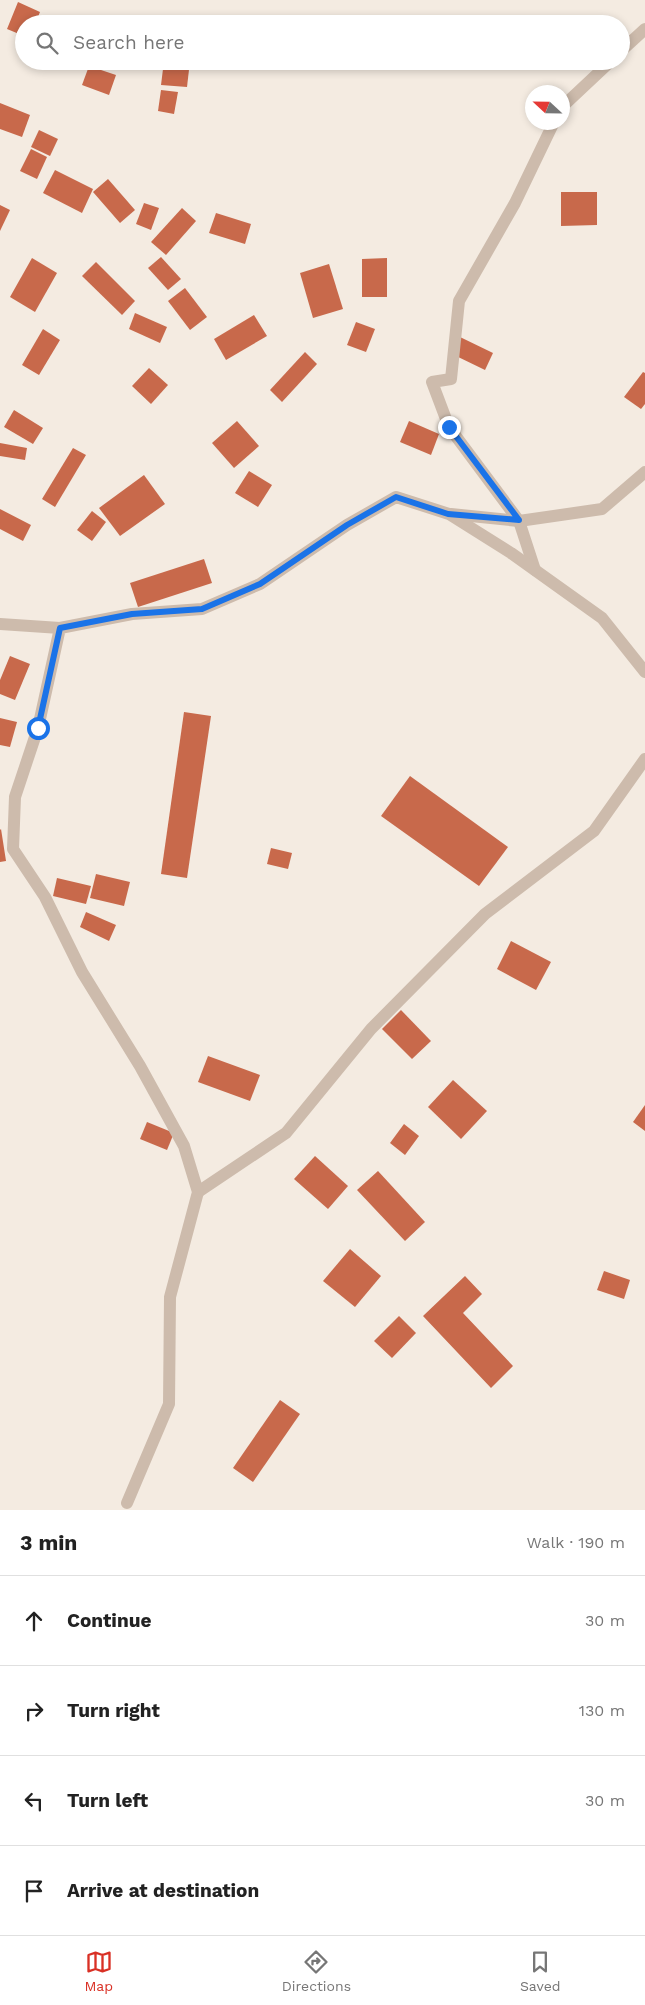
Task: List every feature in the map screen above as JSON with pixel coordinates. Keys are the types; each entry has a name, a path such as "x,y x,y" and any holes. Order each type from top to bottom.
{"street":[{"path":"630,43 645,29"},
{"path":"570,99 601,70"},
{"path":"535,570 519,520 449,427 432,382 451,379 459,301 515,203 550,130"},
{"path":"0,624 60,628 132,614 202,609 260,584 347,525 396,497 448,514 519,520 602,509 645,472"},
{"path":"448,514 535,570 602,618 645,672"},
{"path":"60,628 38,728 15,797 13,849 46,897 82,972 140,1066 184,1146 198,1192 170,1298 169,1404 127,1503"},
{"path":"198,1192 286,1132 371,1029 485,914 594,832 645,759"}],"building":[{"path":"18,2 40,12 39,15 15,15 15,32 7,29"},
{"path":"88,70 101,70 116,75 109,95 82,85"},
{"path":"163,70 189,70 187,87 161,85"},
{"path":"161,90 178,92 174,114 158,111"},
{"path":"0,103 30,115 22,137 0,129"},
{"path":"39,130 58,139 50,156 31,147"},
{"path":"31,149 47,157 37,179 20,171"},
{"path":"55,170 93,189 82,213 43,193"},
{"path":"108,179 135,210 120,223 93,192"},
{"path":"561,192 597,192 597,225 561,226"},
{"path":"144,203 159,208 151,230 136,224"},
{"path":"0,205 10,210 0,231"},
{"path":"182,208 196,221 166,255 151,242"},
{"path":"216,213 251,224 245,244 209,233"},
{"path":"161,257 181,279 168,290 148,268"},
{"path":"32,258 57,273 35,312 10,297"},
{"path":"387,258 387,297 362,297 362,259"},
{"path":"96,262 135,301 122,315 82,276"},
{"path":"329,264 343,309 313,318 300,273"},
{"path":"185,288 207,317 190,330 168,301"},
{"path":"135,313 167,327 160,343 129,329"},
{"path":"254,315 267,336 226,360 214,339"},
{"path":"356,322 375,329 366,352 347,345"},
{"path":"43,329 60,340 39,375 22,365"},
{"path":"460,337 493,353 485,370 452,354"},
{"path":"305,352 317,364 282,402 270,390"},
{"path":"149,368 168,385 151,404 132,386"},
{"path":"643,372 645,373 645,404 641,409 624,397"},
{"path":"14,410 43,428 33,444 4,427"},
{"path":"237,421 259,446 234,468 212,443"},
{"path":"409,421 439,434 431,455 400,442"},
{"path":"0,443 27,448 25,460 0,456"},
{"path":"73,448 86,455 55,507 42,499"},
{"path":"249,471 272,485 258,507 235,493"},
{"path":"144,475 165,504 120,536 99,508"},
{"path":"0,509 31,525 23,541 0,529"},
{"path":"92,511 106,522 92,541 77,530"},
{"path":"204,559 212,583 138,607 130,583"},
{"path":"10,656 30,664 15,700 0,694 0,680"},
{"path":"184,712 211,716 187,878 161,874"},
{"path":"0,718 17,722 10,747 0,745"},
{"path":"410,776 508,847 479,886 381,816"},
{"path":"0,830 6,861 0,862"},
{"path":"271,848 292,853 288,869 267,864"},
{"path":"96,874 130,882 124,906 90,898"},
{"path":"57,878 91,886 86,904 53,896"},
{"path":"86,912 116,925 109,941 80,927"},
{"path":"511,941 551,962 536,990 497,969"},
{"path":"401,1010 431,1041 412,1059 382,1029"},
{"path":"208,1056 260,1075 250,1101 198,1082"},
{"path":"453,1080 487,1111 461,1139 428,1107"},
{"path":"645,1105 645,1131 633,1122"},
{"path":"147,1122 174,1133 167,1150 140,1139"},
{"path":"404,1124 419,1136 405,1155 390,1143"},
{"path":"315,1156 348,1186 328,1209 294,1179"},
{"path":"378,1171 425,1222 405,1241 357,1190"},
{"path":"350,1249 381,1276 355,1307 323,1281"},
{"path":"604,1271 630,1280 624,1299 597,1290"},
{"path":"465,1276 482,1294 463,1313 513,1366 491,1388 423,1316"},
{"path":"399,1316 416,1333 392,1358 374,1341"},
{"path":"280,1400 300,1414 253,1482 233,1468"}],"route":[{"path":"38,728 60,628 132,614 202,609 260,584 347,525 396,497 448,514 519,520 449,427"}]}
